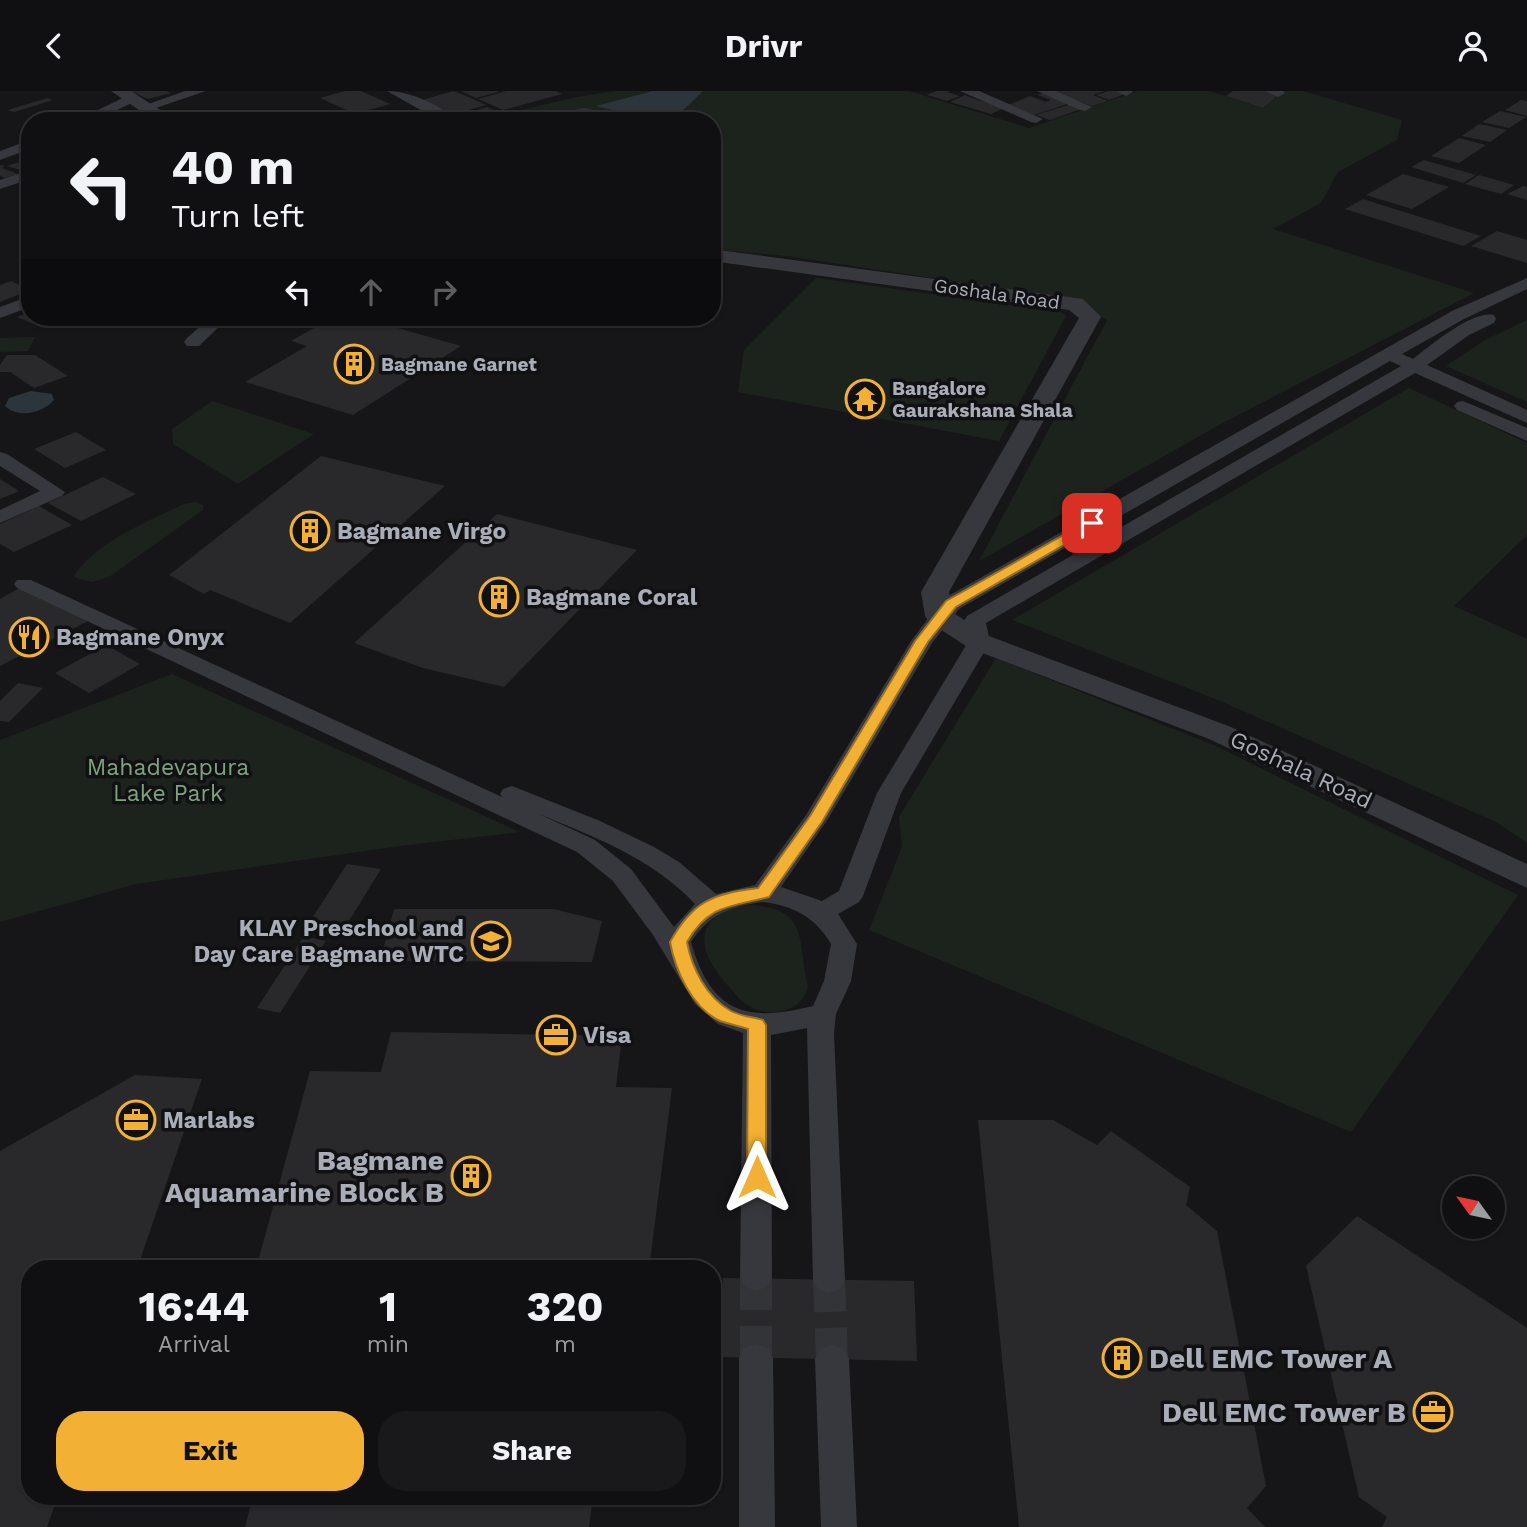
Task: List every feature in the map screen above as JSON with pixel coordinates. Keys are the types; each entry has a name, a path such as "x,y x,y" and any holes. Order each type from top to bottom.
{"street":[{"path":"148,107 199,91"},
{"path":"394,91 436,112"},
{"path":"967,91 1036,119"},
{"path":"1000,104 1037,91"},
{"path":"1044,91 1085,107"},
{"path":"96,112 125,94 156,112"},
{"path":"0,156 21,148"},
{"path":"0,185 21,177"},
{"name":"Goshala Road","path":"721,256 1075,305 1090,317 942,604 977,632 1220,733 1527,872"},
{"path":"763,893 817,819 942,604 1458,315 1527,283"},
{"path":"822,912 850,896 889,793 977,632 1406,371 1463,331 1527,301"},
{"path":"0,313 21,305"},
{"path":"193,342 212,326"},
{"path":"1382,358 1527,435"},
{"path":"1406,371 1527,417"},
{"path":"0,458 55,492 0,517"},
{"path":"711,905 698,889 662,862 32,579 586,846 622,875 662,929 691,981 724,1015 757,1025 790,1022 822,1014"},
{"path":"682,961 678,942 690,921 711,905 737,896 763,893 793,896 822,912 835,927 844,944 840,979 822,1014 820,1034 829,1280"},
{"path":"757,1025 757,1279"},
{"path":"756,1358 757,1527"},
{"path":"832,1359 839,1527"}],"green space":[{"path":"613,91 909,91 1029,128 1138,91 1209,91 1263,108 1283,91 1303,91 1402,120 1397,140 1338,172 1321,203 1273,229 1474,293 1219,425 979,561 1107,320 1074,299 786,256 721,250 721,112 514,112"},
{"path":"816,278 1061,312 1066,316 999,441 738,392 744,350"},
{"path":"1527,320 1527,402 1446,366 1485,340"},
{"path":"35,337 28,351 0,352 0,338"},
{"path":"1409,388 1527,443 1527,535 1454,606 1527,639 1527,843 1496,822 1218,700 1012,620"},
{"path":"212,401 314,434 238,484 173,444 172,429"},
{"path":"196,502 203,505 203,510 109,577 92,582 74,575 97,551 124,533 184,504"},
{"path":"996,658 1216,746 1518,895 1351,1132 869,930 902,847 899,817"},
{"name":"Mahadevapura Lake Park","path":"172,674 520,832 400,846 136,884 0,922 0,740"},
{"path":"748,905 782,912 792,920 798,930 808,986 800,1001 786,1010 768,1012 747,1005 724,981 708,955 705,933 710,923 718,915"}],"shaded area":[{"path":"653,91 703,91 681,112 620,112 596,106"},
{"path":"584,108 602,112 566,112"},
{"path":"31,391 52,394 54,400 44,408 30,413 17,412 5,406 9,398"}],"building":[{"path":"130,91 167,91 171,93 148,99"},
{"path":"345,91 361,91 390,104 362,112 351,112 320,98"},
{"path":"453,91 486,105 462,112 445,112 419,101"},
{"path":"461,91 498,91 498,92 476,98"},
{"path":"506,91 556,91 562,94 503,110 478,99"},
{"path":"936,91 950,91 947,92 960,96 947,101 927,95"},
{"path":"1051,91 1104,91 1093,95 1108,101 1092,106"},
{"path":"1109,91 1125,94 1109,100 1096,95"},
{"path":"1233,91 1268,91 1279,94 1263,108 1226,96"},
{"path":"1043,93 1070,103 1034,115 1008,105 1030,96 1046,102 1051,100 1037,95"},
{"path":"965,95 1004,108 991,114 950,102"},
{"path":"47,98 53,100 14,112 8,110"},
{"path":"1521,100 1527,101 1527,116 1505,110"},
{"path":"1071,104 1084,108 1050,120 1036,115"},
{"path":"487,107 498,112 470,112"},
{"path":"1500,111 1526,117 1509,128 1482,122"},
{"path":"1479,124 1507,130 1490,142 1462,136"},
{"path":"1459,138 1486,145 1459,163 1431,156"},
{"path":"1424,160 1476,175 1463,183 1411,167"},
{"path":"21,163 21,170 7,166"},
{"path":"0,165 18,174 5,178 0,176"},
{"path":"1403,174 1449,187 1412,209 1366,195"},
{"path":"1479,175 1514,185 1501,194 1465,184"},
{"path":"1523,186 1527,187 1527,200 1507,194"},
{"path":"1363,199 1481,236 1463,246 1345,209"},
{"path":"1497,231 1527,240 1527,263 1471,246"},
{"path":"11,281 21,286 21,294 0,302 0,285"},
{"name":"Bagmane Garnet","path":"317,326 391,326 461,346 353,415 245,382 307,346 291,341"},
{"path":"7,355 35,355 68,376 34,388 10,372 0,372 0,365"},
{"name":"Bangalore Gaurakshana Shala","path":"857,390 885,395 874,408 846,403"},
{"path":"76,432 106,450 65,468 34,449"},
{"name":"Bagmane Virgo","path":"321,456 445,486 290,623 210,590 204,594 169,575"},
{"path":"103,477 136,494 81,521 48,503"},
{"path":"0,479 19,491 0,499"},
{"path":"39,506 72,525 14,552 0,544 0,524"},
{"name":"Bagmane Coral","path":"497,514 637,550 504,687 423,668 354,643"},
{"name":"Bagmane Onyx","path":"23,586 94,618 0,666 0,599"},
{"path":"106,645 140,664 89,693 55,673"},
{"path":"18,683 43,688 9,722 0,721 0,701"},
{"path":"347,864 381,869 344,929 309,923"},
{"name":"KLAY Preschool and Day Care Bagmane WTC","path":"394,909 554,909 602,921 592,962 380,961"},
{"path":"304,936 326,941 280,1013 257,1008"},
{"name":"Bagmane Aquamarine Block B","path":"391,1032 622,1036 616,1087 672,1088 650,1260 258,1260 310,1071 381,1072"},
{"path":"135,1075 202,1079 140,1260 21,1260 21,1505 55,1505 47,1527 0,1527 0,1151"},
{"name":"Dell EMC Tower A","path":"978,1120 1053,1120 1097,1145 1111,1131 1190,1187 1186,1205 1217,1231 1266,1486 1247,1508 1265,1527 1019,1527"},
{"name":"Dell EMC Tower B","path":"1357,1216 1527,1328 1527,1527 1382,1527 1387,1517 1359,1497 1306,1266"},
{"path":"723,1278 914,1281 917,1361 721,1357"},
{"path":"251,1505 592,1505 589,1527 245,1527"}],"tunnel":[{"path":"756,1278 756,1358"},
{"path":"829,1280 832,1359"}],"place":[{"name":"Bagmane Garnet","path":"354,364"},
{"name":"Bangalore Gaurakshana Shala","path":"865,399"},
{"name":"Bagmane Virgo","path":"310,531"},
{"name":"Bagmane Coral","path":"499,597"},
{"name":"Bagmane Onyx","path":"29,637"},
{"name":"KLAY Preschool and Day Care Bagmane WTC","path":"491,941"},
{"name":"Visa","path":"556,1035"},
{"name":"Marlabs","path":"136,1120"},
{"name":"Bagmane Aquamarine Block B","path":"471,1176"},
{"name":"Dell EMC Tower A","path":"1122,1358"},
{"name":"Dell EMC Tower B","path":"1433,1412"}],"route":[{"path":"757,1177 757,1025 724,1015 704,997 691,981 682,961 678,942 690,921 711,905 737,896 763,893 817,819 939,616 951,604 1092,523"}]}
